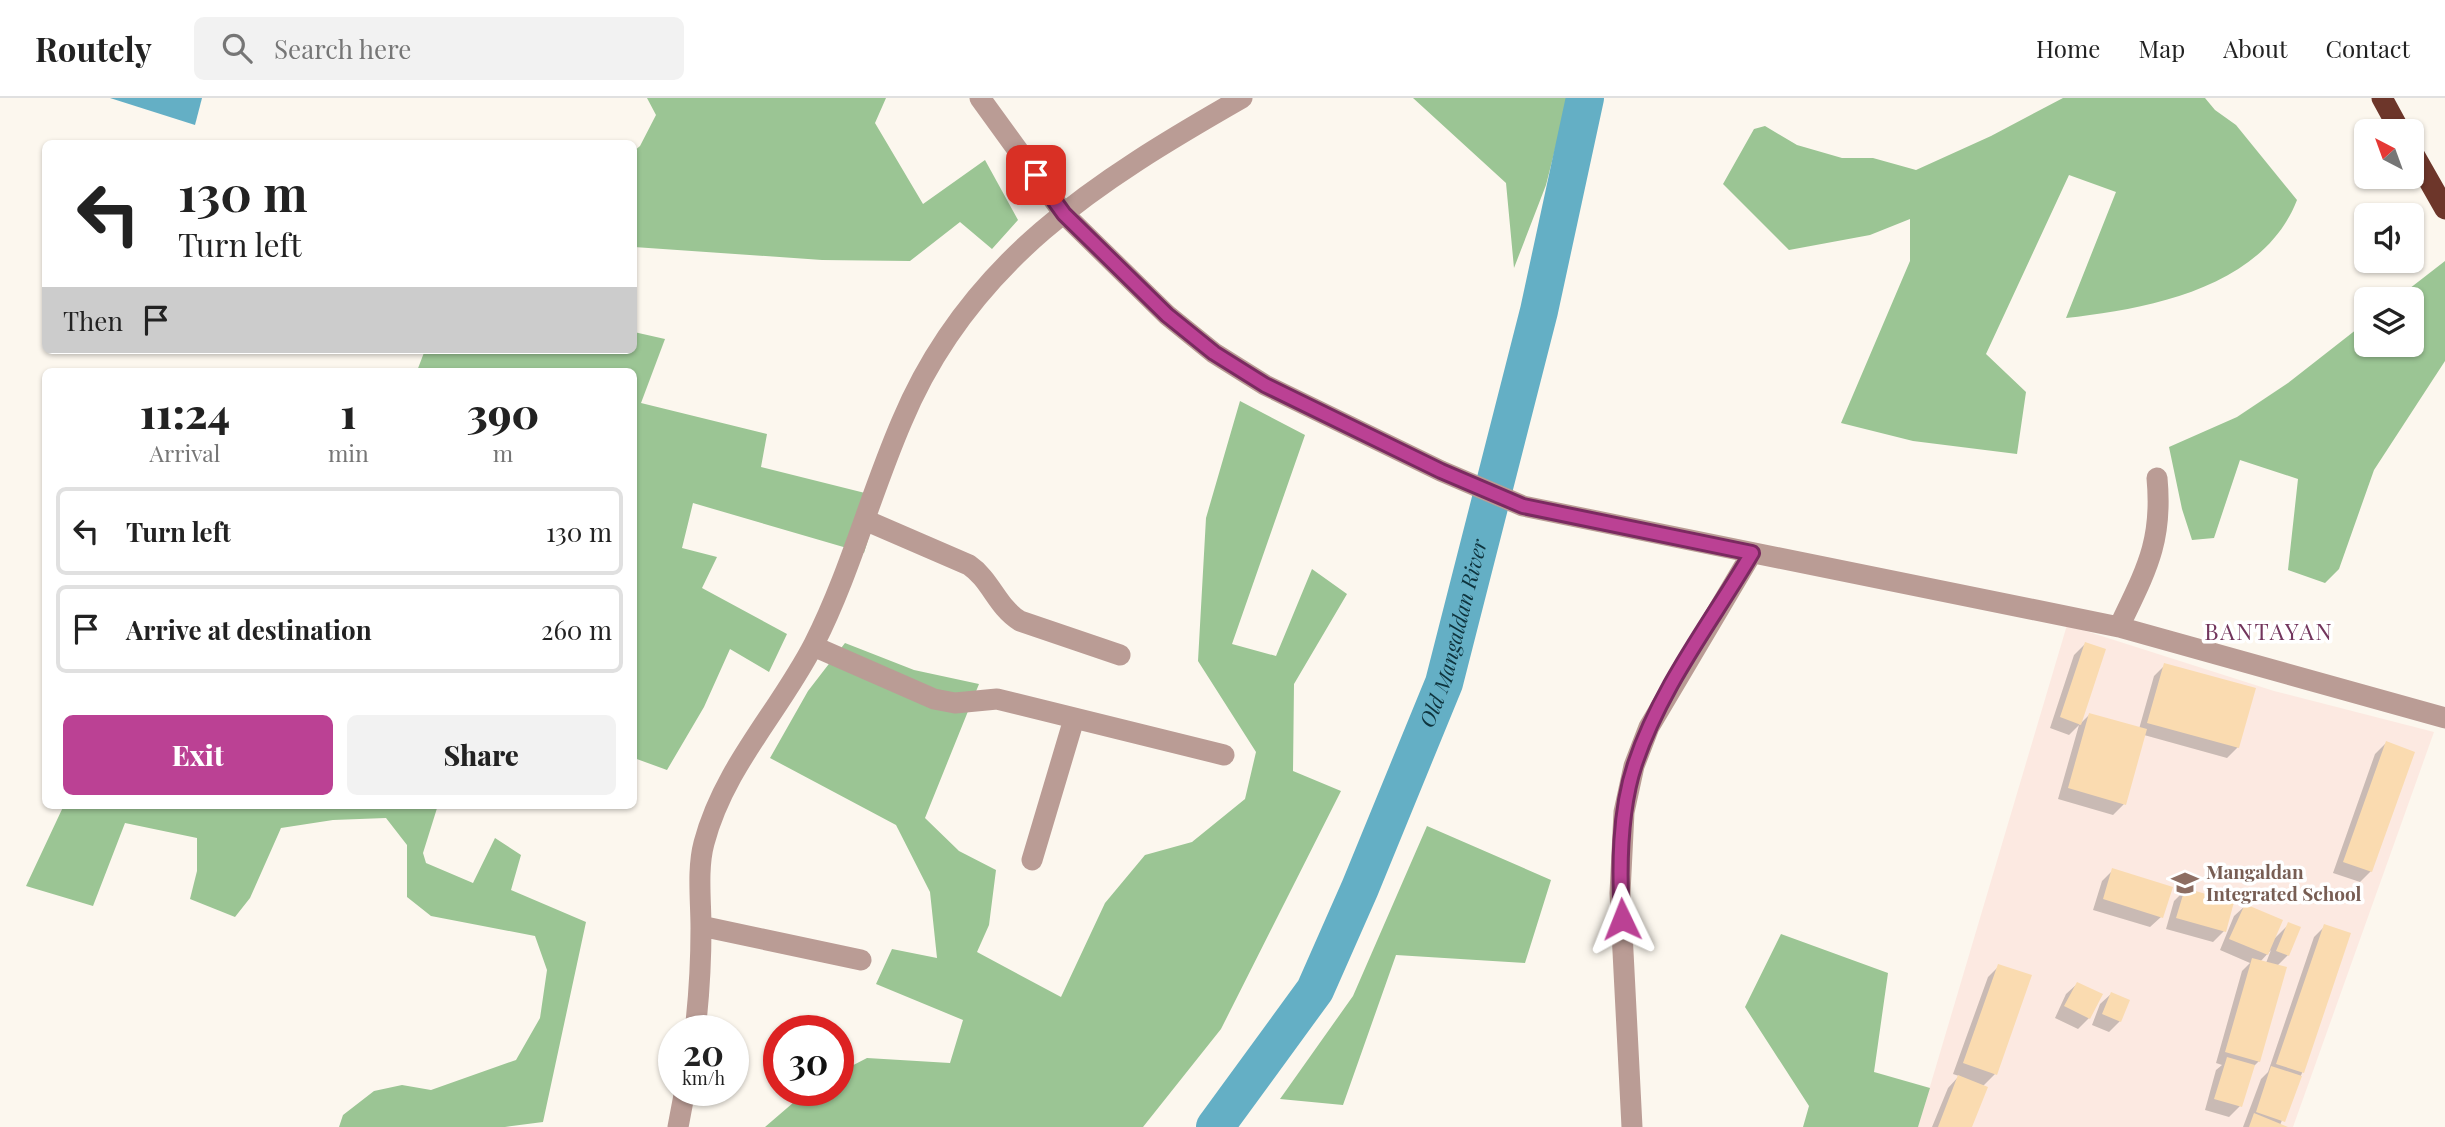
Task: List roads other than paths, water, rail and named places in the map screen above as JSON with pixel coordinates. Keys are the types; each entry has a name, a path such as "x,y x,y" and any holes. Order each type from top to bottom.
{"highway":[{"path":"2382,98 2393,119"},
{"path":"2424,171 2445,209"}],"street":[{"path":"980,98 1064,214 1167,315 1214,353 1265,385 1441,471 1523,506 2119,627 2445,717"},
{"path":"696,1015 703,847 713,811 734,768 813,646 842,583 902,421 948,331 987,283 1064,214 1160,144 1242,98"},
{"path":"2119,627 2147,568 2158,537 2160,510 2157,478"},
{"path":"864,520 969,565 980,573 1009,614 1020,621 1120,655"},
{"path":"1632,1127 1620,893 1624,812 1634,766 1650,727 1752,553"},
{"path":"813,646 934,699 955,703 997,699 1224,755"},
{"path":"1032,860 1074,719"},
{"path":"701,926 861,960"},
{"path":"678,1127 682,1106"}],"water":[{"path":"110,98 202,98 195,125"}],"waterway":[{"name":"Old Mangaldan River","path":"1215,1127 1315,990 1444,683 1539,311 1585,98"}],"place":[{"name":"Mangaldan Integrated School","path":"2185,883"}],"district":[{"name":"BANTAYAN","path":"2269,632"}]}
